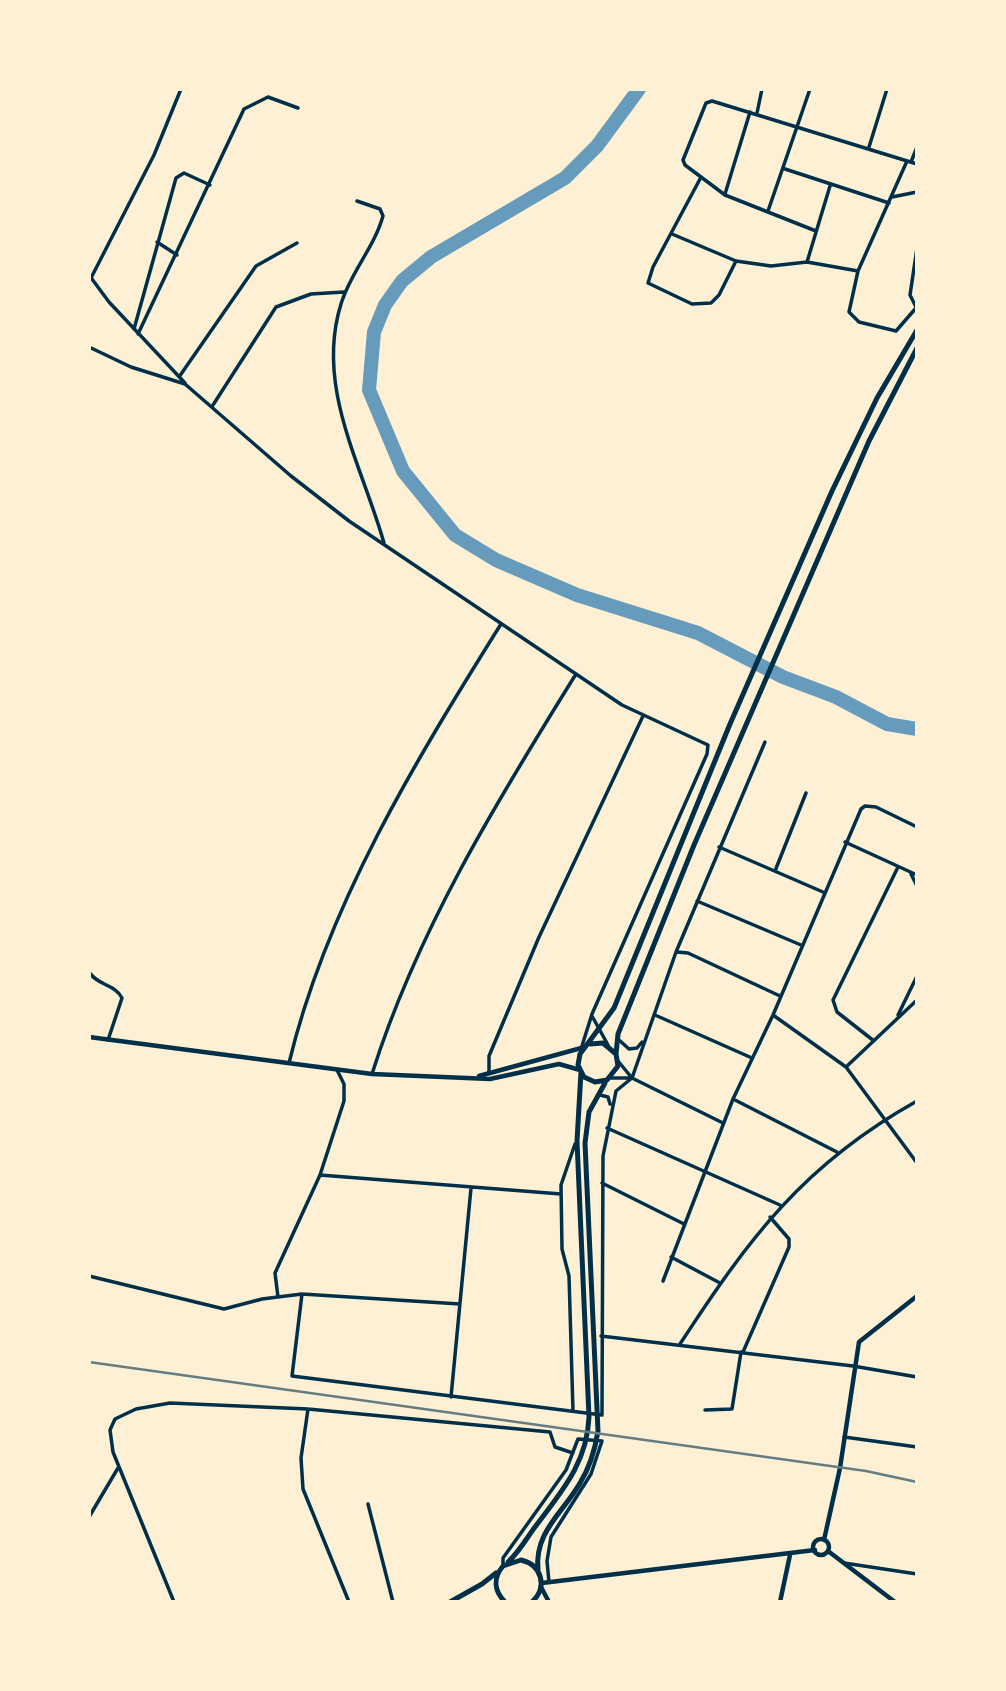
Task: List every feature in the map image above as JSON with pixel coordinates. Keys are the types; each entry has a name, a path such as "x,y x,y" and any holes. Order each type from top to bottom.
{"main road":[{"path":"450,1602 464,1599 503,1566 565,1489 579,1464 588,1427 576,1140 584,1048 614,1008 730,724 847,457 917,330"},
{"path":"532,1602 542,1585 537,1553 544,1533 586,1474 598,1431 585,1143 595,1097 609,1079 617,1057 618,1034 694,845 869,441 917,348"},
{"path":"584,1048 609,1046 617,1057"},
{"path":"580,1071 589,1080 609,1079"},
{"path":"503,1566 528,1562 538,1570"},
{"path":"503,1566 495,1584 505,1602"}],"street":[{"path":"181,89 154,155 90,276 134,330 185,384 213,405 291,476 576,674 643,716 707,743 709,747 592,1014 584,1048 490,1076"},
{"path":"757,113 762,89"},
{"path":"768,211 785,169 810,89"},
{"path":"869,148 887,89"},
{"path":"138,334 210,186 239,119 248,106 263,98 274,97 298,108"},
{"path":"816,231 725,195 685,166 683,160 706,103 712,101 757,113 917,164"},
{"path":"725,195 750,112"},
{"path":"917,146 858,271 849,312 859,322 896,331 916,308 910,295 917,248"},
{"path":"785,169 888,203"},
{"path":"134,330 178,175 184,173 210,186"},
{"path":"700,179 653,267 648,283 692,304 715,301 736,261"},
{"path":"807,262 830,186"},
{"path":"892,197 917,192"},
{"path":"357,201 380,209 383,216 365,258 344,292 332,350 335,388 343,422 384,543"},
{"path":"672,234 736,261 771,265 807,262 858,271"},
{"path":"157,242 177,255"},
{"path":"180,377 256,266 264,259 297,243"},
{"path":"213,405 276,307 320,292 344,292"},
{"path":"89,347 141,371 185,384"},
{"path":"289,1063 309,989 379,836 414,766 501,624"},
{"path":"372,1074 389,1021 435,920 478,836 576,674"},
{"path":"490,1076 489,1056 539,937 643,716"},
{"path":"302,1294 292,1376 602,1415 602,1183 610,1110 618,1088 632,1078 696,901 765,742"},
{"path":"775,871 806,793"},
{"path":"663,1281 733,1099 773,1015 845,842 865,806 876,807 917,827"},
{"path":"845,842 917,875"},
{"path":"719,847 823,892"},
{"path":"874,1041 837,1012 833,1000 898,867"},
{"path":"910,873 917,886"},
{"path":"696,901 801,945"},
{"path":"676,952 688,953 780,996"},
{"path":"89,972 97,982 115,989 122,998 108,1040"},
{"path":"895,1020 917,976"},
{"path":"846,1066 917,1000"},
{"path":"592,1014 598,1032 609,1046"},
{"path":"655,1015 751,1058"},
{"path":"773,1015 846,1066 917,1163"},
{"path":"618,1034 620,1044 629,1049 637,1048 646,1037"},
{"path":"89,1037 372,1074 471,1078 559,1064 580,1071"},
{"path":"617,1057 632,1078 723,1124"},
{"path":"278,1297 275,1273 320,1175 344,1101 344,1084 337,1070"},
{"path":"609,1079 632,1078"},
{"path":"595,1097 608,1097 610,1110"},
{"path":"733,1099 838,1152"},
{"path":"680,1344 720,1283 780,1205 838,1152 884,1119 917,1101"},
{"path":"607,1128 780,1205"},
{"path":"573,1411 569,1276 562,1249 561,1194 563,1175 576,1140"},
{"path":"320,1175 561,1194"},
{"path":"602,1183 684,1224"},
{"path":"451,1397 471,1188"},
{"path":"705,1410 732,1409 742,1352 789,1247 789,1239 770,1217"},
{"path":"671,1257 720,1283"},
{"path":"89,1276 224,1309 302,1294 460,1304"},
{"path":"824,1540 844,1437 853,1366 863,1336 917,1296"},
{"path":"601,1336 853,1366 917,1377"},
{"path":"174,1602 118,1468 110,1430 115,1419 136,1409 170,1403 307,1409 550,1432 555,1447 573,1453"},
{"path":"307,1409 302,1458 303,1489 349,1602"},
{"path":"844,1437 917,1447"},
{"path":"503,1566 503,1558 566,1470 578,1439 602,1441 591,1474 551,1537 547,1561 549,1582"},
{"path":"89,1517 118,1468"},
{"path":"368,1504 393,1602"},
{"path":"815,1550 816,1542 824,1540"},
{"path":"824,1540 829,1545 828,1551"},
{"path":"549,1602 542,1585 549,1582 815,1550 820,1554 828,1551"},
{"path":"828,1551 895,1602"},
{"path":"780,1602 790,1555"},
{"path":"842,1562 917,1574"}],"waterway":[{"path":"639,89 597,146 565,178 431,257 402,281 385,305 374,332 369,390 403,471 455,535 496,560 577,595 698,633 783,677 836,697 887,724 917,729"}],"railway":[{"path":"89,1362 866,1471 917,1482"}]}
